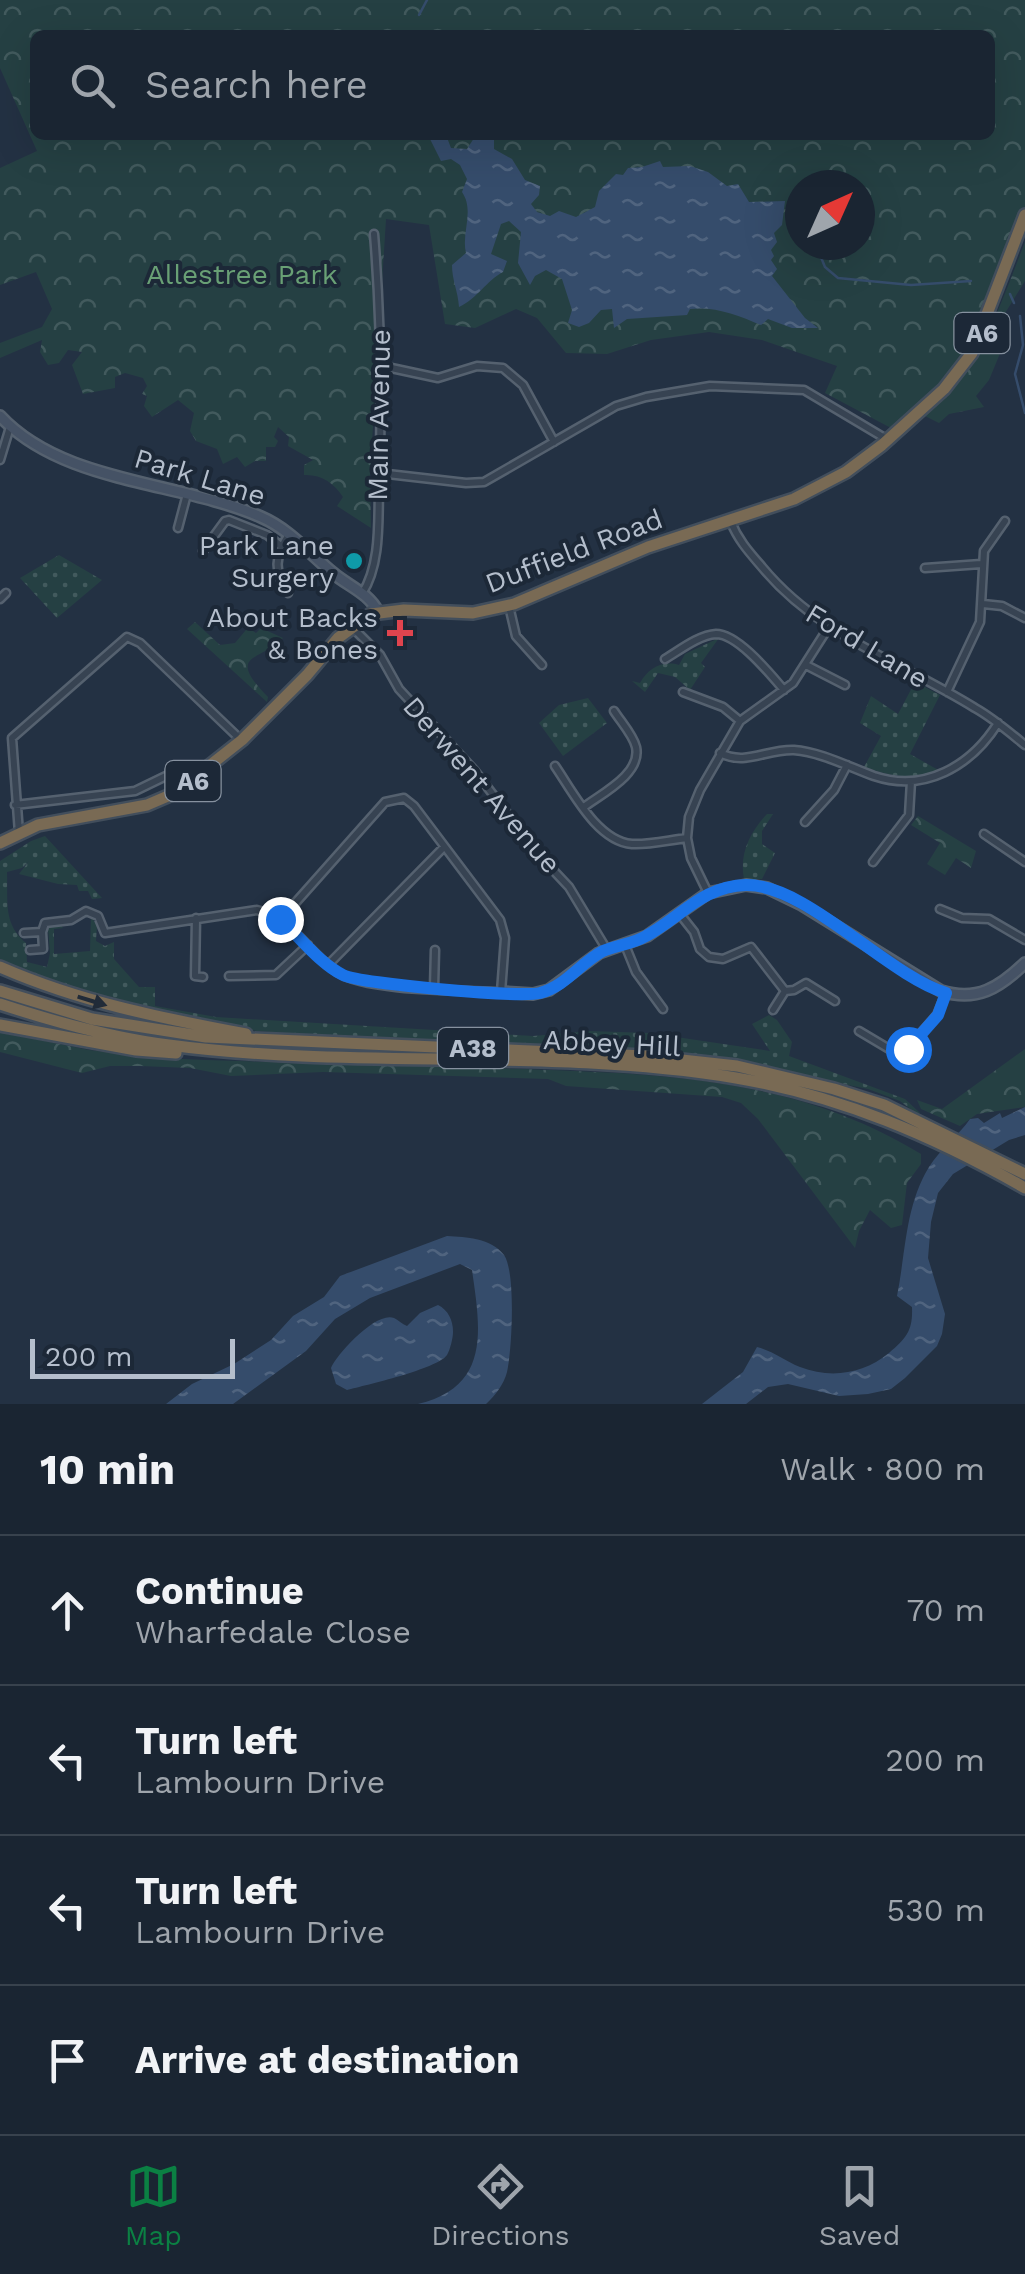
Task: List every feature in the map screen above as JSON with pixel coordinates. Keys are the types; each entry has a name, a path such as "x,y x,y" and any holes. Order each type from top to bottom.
{"highway":[{"name":"Duffield Road","path":"372,615 473,613 509,606 624,556 815,490 846,472 888,440 944,388 972,353 1025,215"},
{"name":"A6","path":"0,843 54,821 147,805 184,786 242,740 351,626 372,615"},
{"path":"0,968 96,1003 286,1040"},
{"name":"Abbey Hill","path":"0,991 92,1019 206,1037 689,1060 752,1069 834,1088 884,1105 1016,1174 1025,1188"},
{"name":"Abbey Hill","path":"0,1004 104,1034 170,1045 275,1054 690,1072 777,1086 938,1135"},
{"path":"0,1026 136,1050 196,1055 275,1054"}],"street":[{"name":"Main Avenue","path":"362,594 378,540 382,366 374,234"},
{"path":"382,366 438,378 477,366 503,368 523,384 554,442"},
{"path":"380,473 475,484 616,406 646,397 728,386 804,390 888,440"},
{"name":"Park Lane","path":"0,416 31,441 89,467 248,511 289,534 362,594"},
{"path":"0,460 10,427"},
{"path":"178,528 187,494"},
{"path":"203,551 225,521 230,520 282,546"},
{"path":"947,692 978,628 981,564 990,538 1005,521"},
{"name":"Ford Lane","path":"731,522 738,538 769,576 828,628 947,692 1025,745"},
{"path":"288,592 277,570 276,557 289,534"},
{"path":"925,568 981,564"},
{"path":"362,594 372,615"},
{"path":"982,604 1000,605 1025,618"},
{"path":"509,606 516,636 542,665"},
{"name":"Derwent Avenue","path":"351,626 380,655 399,690 476,770 569,887 606,950"},
{"path":"708,893 691,858 687,838 689,817 700,790 740,720 784,690 806,665 828,628"},
{"path":"671,659 703,637 723,635 744,649 784,690"},
{"path":"18,833 12,738 127,638 135,638 242,740"},
{"path":"806,665 845,685"},
{"path":"688,705 687,694 723,707 740,720"},
{"path":"584,808 624,776 635,760 636,747 614,711"},
{"path":"720,753 742,760 793,750 887,779 910,781 960,766 998,724"},
{"path":"805,822 834,790 847,765"},
{"path":"555,766 584,808 611,836 628,844 687,838"},
{"path":"15,805 135,791 168,775 184,786"},
{"path":"873,862 909,814 910,781"},
{"path":"280,919 390,798 404,798 503,926 502,992"},
{"path":"984,834 1025,862"},
{"path":"328,965 444,847"},
{"path":"30,950 43,949 42,932 47,922 67,922 90,911 100,919 104,933 246,910 280,919 328,965 346,977 364,982 542,992 567,980 606,950 647,936 708,893 736,886 767,888 802,905 924,984 946,993 989,992 1025,963"},
{"path":"940,908 962,918 989,919 1025,940"},
{"path":"679,913 704,954 723,960 752,948 785,991"},
{"path":"196,918 195,976 203,977"},
{"path":"24,933 42,932"},
{"path":"229,976 244,972 276,975 308,945"},
{"path":"625,945 636,972 663,1009"},
{"path":"434,988 436,950"},
{"path":"785,991 806,983 835,1001"},
{"path":"773,1010 785,991"},
{"path":"900,1056 938,1015 946,993"},
{"path":"859,1031 913,1064"}],"green space":[{"name":"Allestree Park","path":"0,0 1025,0 1025,207 970,344 946,380 891,428 825,393 837,366 762,340 709,332 651,340 607,354 566,353 537,318 516,309 475,328 445,324 429,225 386,219 370,474 371,528 337,506 343,497 331,484 304,475 304,465 313,460 288,446 289,437 278,427 275,447 266,447 266,461 255,461 245,467 237,457 223,464 217,449 196,441 190,431 194,413 178,400 152,417 144,406 147,396 142,394 147,386 143,378 125,373 115,377 115,388 83,394 72,365 82,352 68,350 59,363 48,365 40,352 42,340 0,358 0,343 42,327 52,309 36,272 0,285 0,168 37,151 32,140 995,140 995,30 30,30 30,135 0,68"},
{"path":"1025,242 1025,281 1002,318 1001,351 989,380 976,396 984,407 949,414 939,423 925,416 975,357 997,314"},
{"path":"59,555 102,580 57,618 20,578"},
{"path":"195,622 220,645 235,643 251,624 250,629 256,633 261,628 283,638 248,665 255,683 268,697 267,702 187,629"},
{"path":"719,638 701,663 705,667 690,690 675,677 658,673 645,692 632,681 640,683 652,669 662,665 679,665 685,654"},
{"path":"915,682 940,695 910,754 940,771 902,776 864,767 881,736 860,723 871,696 898,714"},
{"path":"588,698 607,723 563,756 539,723 559,705"},
{"path":"767,814 773,814 762,831 762,844 775,853 762,879 744,879 747,844"},
{"path":"918,816 976,851 971,868 956,858 945,875 927,864 940,843 911,825"},
{"path":"45,836 102,898 92,899 88,891 79,891 77,885 19,874 29,861 22,868 7,872 8,912 13,928 26,943 27,962 47,967 48,928 60,924 63,928 54,929 54,954 90,951 91,917 97,925 96,941 105,946 114,942 114,959 139,987 155,987 155,1006 216,1017 533,1036 589,1031 649,1033 770,1051 752,1024 769,1015 792,1042 789,1056 905,1099 920,1113 868,1089 714,1058 617,1049 257,1031 96,999 0,963 0,861"},
{"path":"0,1032 89,1050 156,1058 605,1072 714,1083 767,1092 819,1107 870,1127 921,1154 921,1164 907,1183 902,1225 891,1228 870,1210 855,1248 758,1119 741,1103 722,1097 566,1086 548,1079 323,1072 231,1076 190,1068 140,1066 110,1066 82,1073 0,1052"},
{"path":"1025,1049 1025,1107 977,1114 960,1126 921,1109 917,1100 942,1109"}],"water":[{"path":"430,140 448,140 451,148 467,149 473,140 494,140 494,149 512,159 525,180 540,186 539,195 531,204 537,212 550,216 559,211 576,217 595,207 599,191 616,174 660,161 663,167 690,166 708,172 727,186 738,184 749,202 785,201 782,225 774,233 777,242 771,250 771,260 777,269 772,276 805,318 818,328 792,328 768,319 761,325 726,312 699,308 690,309 687,315 627,319 614,328 612,309 601,310 579,327 568,323 572,310 562,279 546,270 535,276 530,285 518,263 521,232 509,221 501,224 491,254 507,261 503,272 459,307 452,265 466,253 468,214 462,192 467,179 460,165 451,159 441,161"},
{"path":"1025,1107 1025,1135 1009,1140 953,1174 938,1193 928,1258 945,1314 942,1334 937,1346 905,1378 891,1389 868,1394 839,1396 788,1384 768,1387 746,1404 702,1404 743,1372 757,1347 823,1373 858,1370 895,1348 908,1333 911,1322 912,1307 897,1296 911,1213 929,1167 970,1119 978,1118 984,1123 1000,1113 1002,1118"},
{"path":"447,1236 492,1245 508,1264 512,1312 509,1361 501,1385 486,1404 418,1404 442,1396 459,1384 476,1352 472,1270 460,1264 370,1298 335,1319 306,1351 233,1404 166,1404 192,1384 271,1340 293,1316 324,1297 340,1276"},
{"path":"438,1305 449,1316 453,1332 448,1353 441,1360 347,1390 336,1384 331,1368 368,1327 386,1318 407,1326 420,1313"}],"waterway":[{"path":"419,15 427,0"},
{"path":"822,260 838,278 911,285 971,281"},
{"path":"1010,294 1014,303"},
{"path":"1020,316 1023,345 1015,374 1025,413"}],"place":[{"name":"Park Lane Surgery","path":"354,561"},
{"name":"About Backs & Bones","path":"400,633"}],"route":[{"path":"280,919 328,965 355,980 533,994 562,983 606,950 647,936 708,893 736,886 767,888 802,905 924,984 946,993 938,1015 908,1049"}]}
